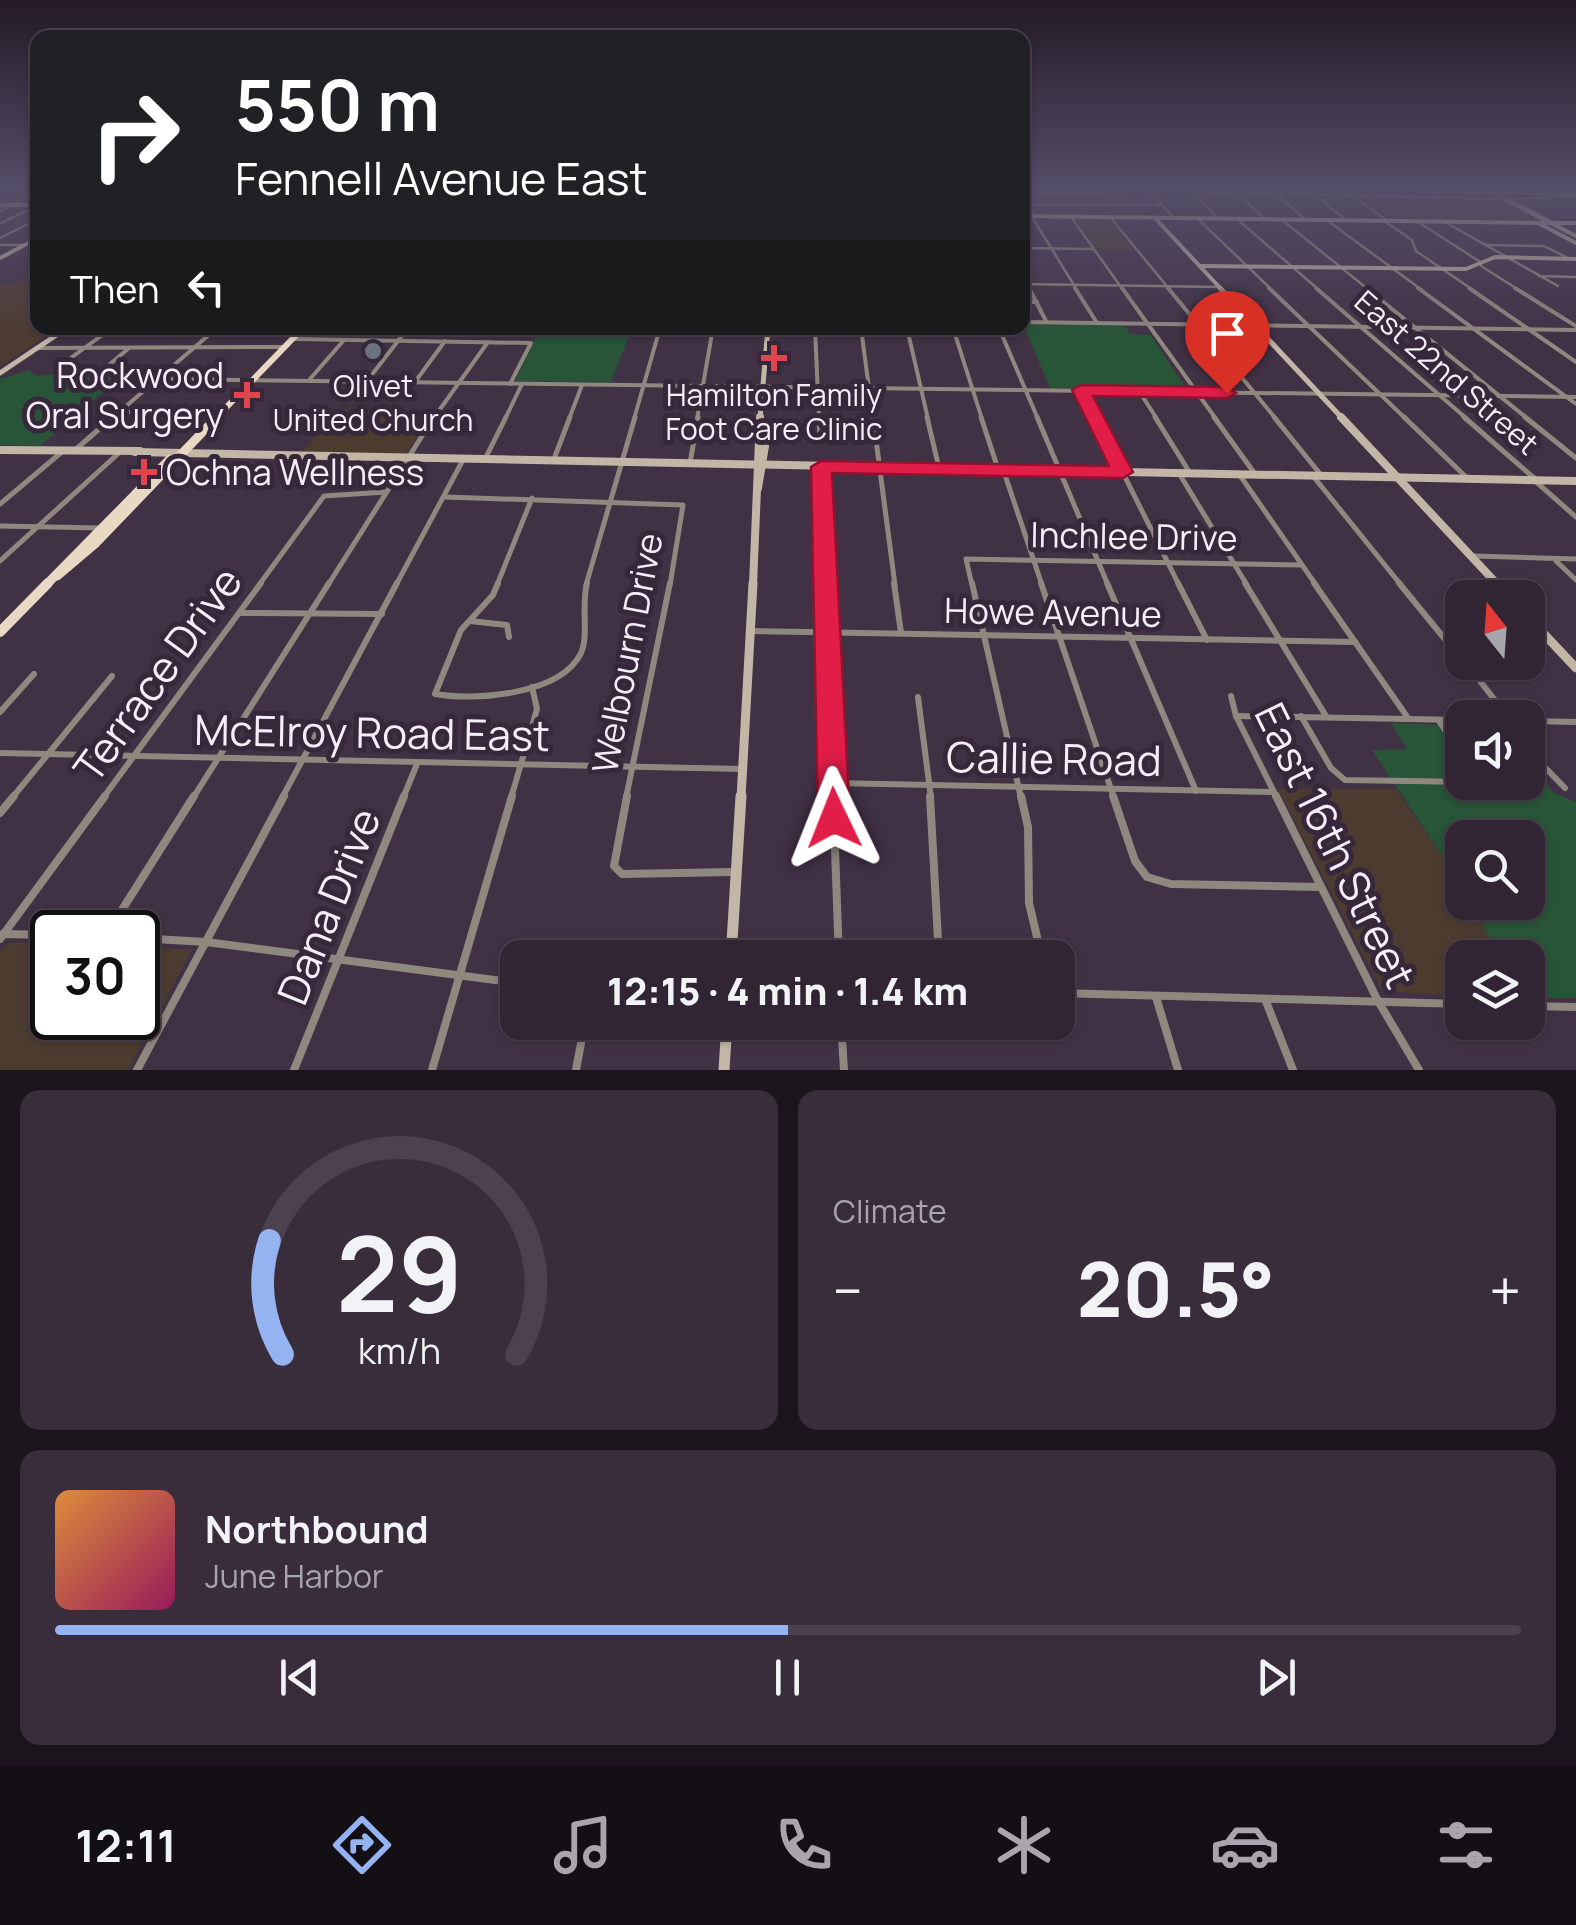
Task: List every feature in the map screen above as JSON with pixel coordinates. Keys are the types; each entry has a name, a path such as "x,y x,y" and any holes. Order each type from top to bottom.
{"main road":[{"path":"1174,238 1493,580"},
{"path":"0,258 30,242"},
{"path":"1200,266 1441,268 1504,258 1573,259"},
{"path":"0,373 56,335"},
{"path":"57,576 70,569 296,335"},
{"path":"732,940 768,335"},
{"path":"3,452 1576,481"},
{"path":"3,626 181,453"},
{"path":"1545,634 1576,668"},
{"path":"724,1070 726,1040"}],"street":[{"path":"1045,238 1097,323"},
{"path":"1086,238 1255,474"},
{"path":"1126,238 1445,637"},
{"path":"1217,238 1467,478"},
{"name":"East 22nd Street","path":"1259,238 1576,517"},
{"path":"1304,238 1576,458"},
{"path":"1352,238 1576,404"},
{"path":"1410,238 1415,250 1576,362"},
{"path":"1442,238 1576,328"},
{"path":"1471,238 1558,286"},
{"path":"0,245 24,245"},
{"path":"1483,245 1544,246 1573,259"},
{"path":"1030,248 1094,249"},
{"path":"1536,276 1576,277"},
{"path":"1030,284 1219,287"},
{"path":"1030,292 1046,322"},
{"path":"1030,302 1037,302"},
{"path":"1030,322 1475,330 1576,328"},
{"path":"60,366 103,335"},
{"path":"74,451 208,335"},
{"path":"366,380 402,335"},
{"path":"532,498 492,594 460,630 435,694 490,696 532,687 555,678 580,656 584,644 580,609 658,335"},
{"path":"690,464 712,335"},
{"path":"815,335 820,440"},
{"path":"863,335 902,633"},
{"path":"909,335 940,468"},
{"path":"956,335 1135,861 1147,878 1170,884 1322,886"},
{"path":"1002,335 1196,791"},
{"path":"292,339 532,342 510,384"},
{"path":"310,379 345,339"},
{"path":"414,382 445,341"},
{"path":"122,910 408,459 488,342"},
{"path":"37,348 283,348"},
{"path":"109,365 129,348"},
{"path":"159,378 1576,397"},
{"path":"485,460 522,384"},
{"path":"553,462 583,384"},
{"path":"1081,390 1206,640"},
{"path":"1138,391 1190,473"},
{"path":"119,412 220,412"},
{"path":"0,504 64,451"},
{"path":"0,561 120,452"},
{"path":"137,1070 463,460"},
{"path":"821,467 838,940"},
{"path":"1179,473 1326,716"},
{"path":"1239,474 1408,718"},
{"name":"Terrace Drive","path":"1,936 324,496 336,492 388,492"},
{"name":"Welbourn Drive","path":"445,497 675,501 684,506 659,653 632,766 616,871 735,872"},
{"path":"0,526 101,528"},
{"path":"1471,556 1576,559"},
{"path":"1553,558 1576,580"},
{"name":"Inchlee Drive","path":"982,636 966,559 1301,565"},
{"path":"240,613 382,614"},
{"path":"470,622 508,625 509,637"},
{"name":"Howe Avenue","path":"750,630 1355,642"},
{"path":"982,636 1028,827 1029,902 1038,940"},
{"path":"0,712 34,674"},
{"path":"0,813 112,676"},
{"path":"1479,680 1495,700"},
{"path":"432,1070 538,709 532,687"},
{"name":"East 16th Street","path":"1231,696 1236,716 1378,1001 1419,1070"},
{"path":"918,698 930,785 938,940"},
{"path":"1236,716 1445,719"},
{"path":"1301,716 1334,773 1345,780 1445,782"},
{"path":"1437,719 1445,731"},
{"path":"1545,721 1576,722"},
{"name":"McElroy Road East","path":"0,753 744,769"},
{"name":"Dana Drive","path":"294,1070 417,764"},
{"path":"1545,767 1565,788"},
{"name":"Callie Road","path":"832,783 1274,792"},
{"path":"1,936 30,935"},
{"path":"160,939 500,981"},
{"path":"1075,993 1445,1003"},
{"path":"1156,996 1178,1070"},
{"path":"1265,999 1293,1070"},
{"path":"1545,1007 1576,1008"},
{"path":"576,1070 582,1040"},
{"path":"843,1040 844,1070"}],"shaded area":[{"path":"1089,238 1123,238 1134,251 1098,250"},
{"path":"30,280 30,335 48,335 0,367 0,285"},
{"path":"339,409 394,411 384,426 424,427 406,454 302,452"},
{"path":"1278,789 1396,789 1445,861 1445,920 1485,920 1488,924 1481,925 1491,940 1445,940 1445,995 1382,991"},
{"path":"9,942 30,943 30,1040 144,1040 128,1070 0,1070 0,951"},
{"path":"160,948 192,950 160,1010"}],"green space":[{"path":"1030,324 1124,325 1130,334 1151,335 1187,390 1050,388 1028,335"},
{"path":"537,335 629,335 611,382 515,381"},
{"path":"29,370 37,376 82,370 81,378 121,377 40,446 0,445 0,379"},
{"path":"1391,723 1445,725 1445,800 1545,800 1545,782 1554,793 1576,802 1576,998 1545,998 1545,940 1491,940 1481,924 1487,923 1485,920 1545,920 1545,820 1445,820 1445,860 1372,750 1407,749"}],"place":[{"name":"Olivet United Church","path":"373,351"},
{"name":"Hamilton Family Foot Care Clinic","path":"774,358"},
{"name":"Rockwood Oral Surgery","path":"247,395"},
{"name":"Ochna Wellness","path":"144,472"}],"route":[{"path":"834,818 821,467 1123,472 1081,390 1227,393"}]}
